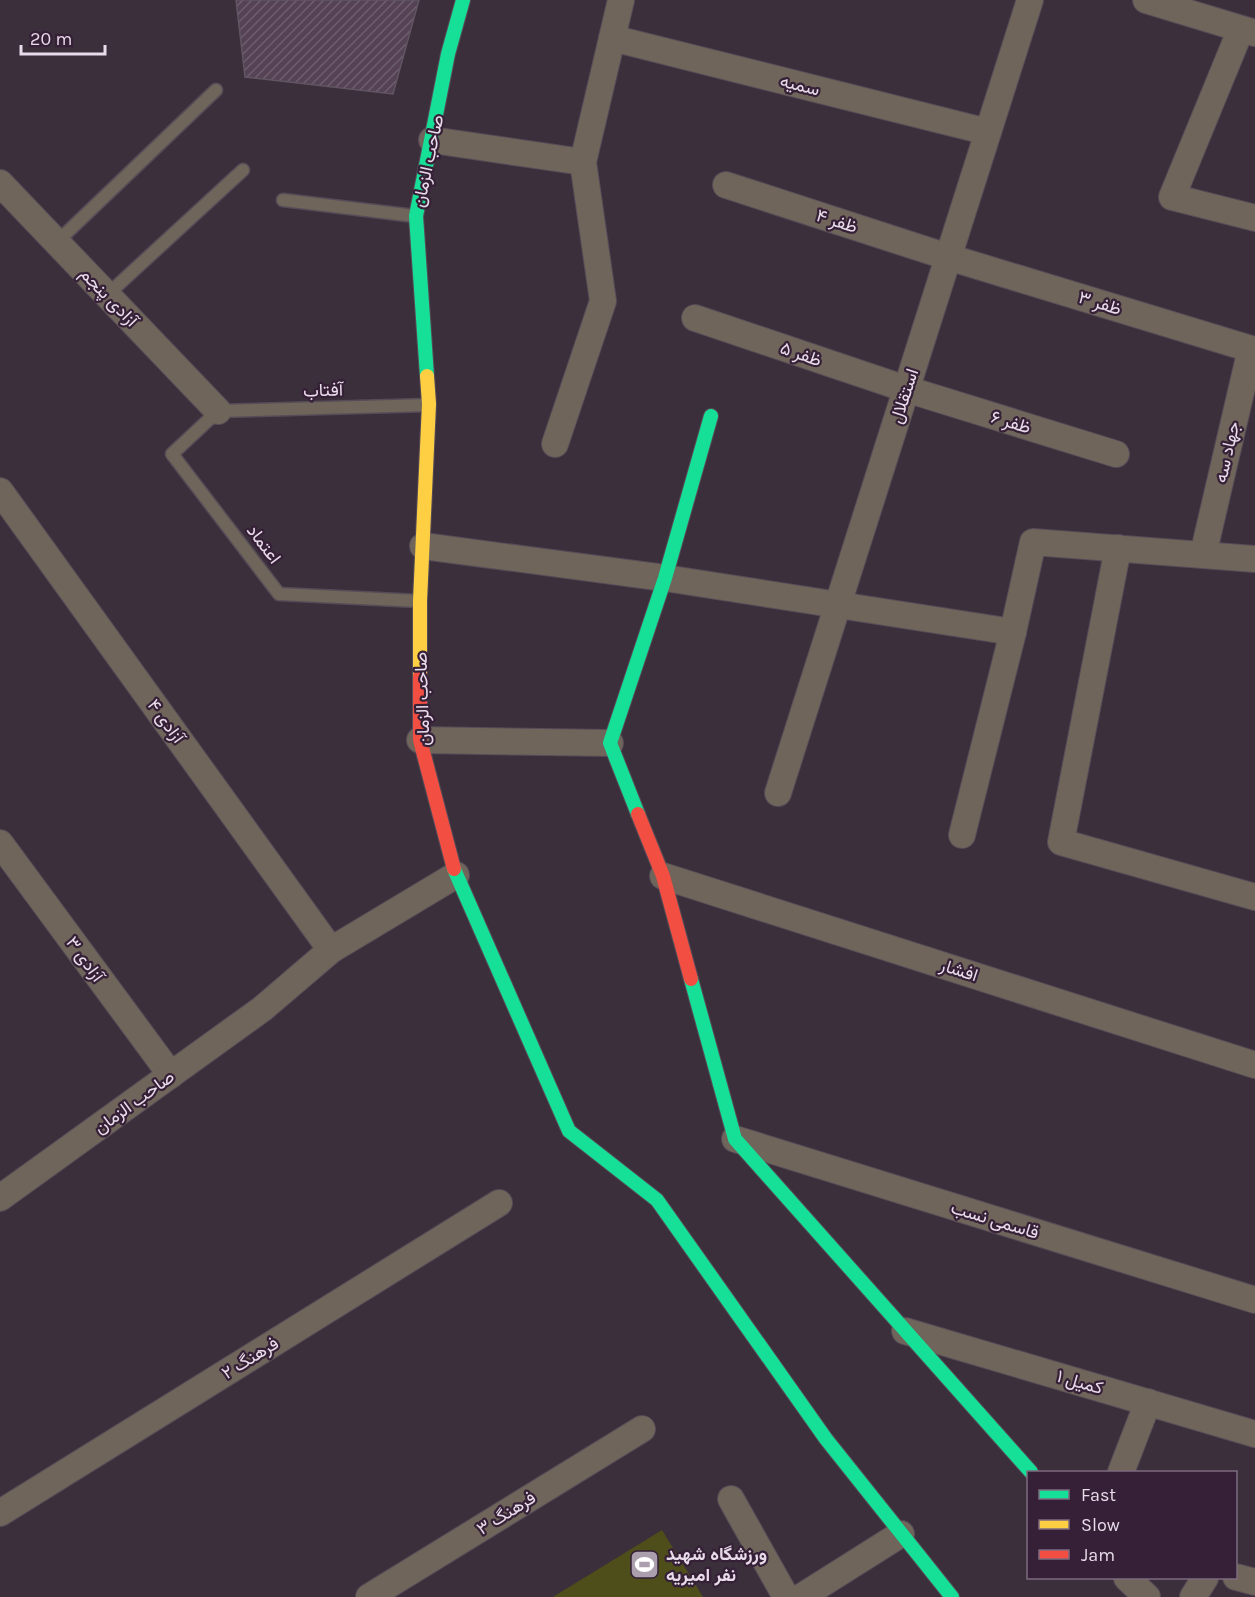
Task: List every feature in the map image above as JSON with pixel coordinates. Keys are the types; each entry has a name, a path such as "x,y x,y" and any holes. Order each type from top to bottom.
{"street":[{"name":"صاحب الزمان","path":"4,1187 171,1075 262,1009 331,950 456,875 420,740 420,601 429,405 416,216 448,54 463,0"},
{"path":"555,444 603,301 583,162 621,0"},
{"name":"استقلال","path":"778,793 1030,0"},
{"path":"1146,0 1248,31 1172,197 1255,218"},
{"name":"سمیه","path":"612,38 988,132"},
{"path":"432,140 583,162"},
{"name":"آزادی پنجم","path":"0,183 218,411"},
{"name":"ظفر ۴","path":"726,185 948,257"},
{"name":"ظفر ۳","path":"948,257 1251,349"},
{"name":"ظفر ۵","path":"695,318 906,389"},
{"name":"جهاد سه","path":"1203,555 1251,349"},
{"name":"ظفر ۶","path":"906,389 1116,454"},
{"path":"711,416 665,579 610,743 663,876 735,1139 1028,1471"},
{"name":"آزادی ۴","path":"0,491 331,950"},
{"path":"962,835 1033,542 1255,559"},
{"path":"423,546 665,579 1013,632"},
{"path":"1118,548 1061,842 1255,897"},
{"path":"420,740 610,743"},
{"name":"آزادی ۳","path":"0,843 171,1075"},
{"path":"456,875 569,1131 657,1200 826,1439 952,1597"},
{"name":"افشار","path":"663,876 1255,1065"},
{"name":"قاسمی نسب","path":"735,1139 1255,1300"},
{"name":"فرهنگ ۲","path":"0,1513 499,1203"},
{"name":"کمیل ۱","path":"904,1331 1255,1434"},
{"path":"1122,1471 1148,1402"},
{"name":"فرهنگ ۳","path":"369,1597 642,1429"},
{"path":"731,1499 786,1597"},
{"path":"801,1597 901,1534"},
{"path":"1237,1577 1255,1582"},
{"path":"1128,1579 1147,1597"},
{"path":"1193,1597 1204,1579"}],"lane":[{"path":"57,242 216,90"},
{"path":"107,295 243,170"},
{"path":"283,200 416,216"},
{"name":"آفتاب","path":"218,411 429,405"},
{"name":"اعتماد","path":"218,411 172,454 279,594 420,601"}],"shaded area":[{"name":"ورزشگاه شهید نفر امیریه","path":"662,1530 703,1597 553,1597"}],"building":[{"path":"236,0 419,0 393,94 245,77"}],"traffic: fast":[{"path":"427,376 416,216 448,54 463,0"},
{"path":"638,814 610,743 665,578 711,416"},
{"path":"454,869 569,1131 657,1200 826,1439 952,1597"},
{"path":"691,979 735,1139 1030,1471"}],"traffic: slow":[{"path":"420,676 420,601 429,404 427,376"}],"traffic: jam":[{"path":"420,676 420,740 454,869"},
{"path":"638,814 663,876 691,979"}],"place":[{"name":"ورزشگاه شهید نفر امیریه","path":"645,1564"}]}
